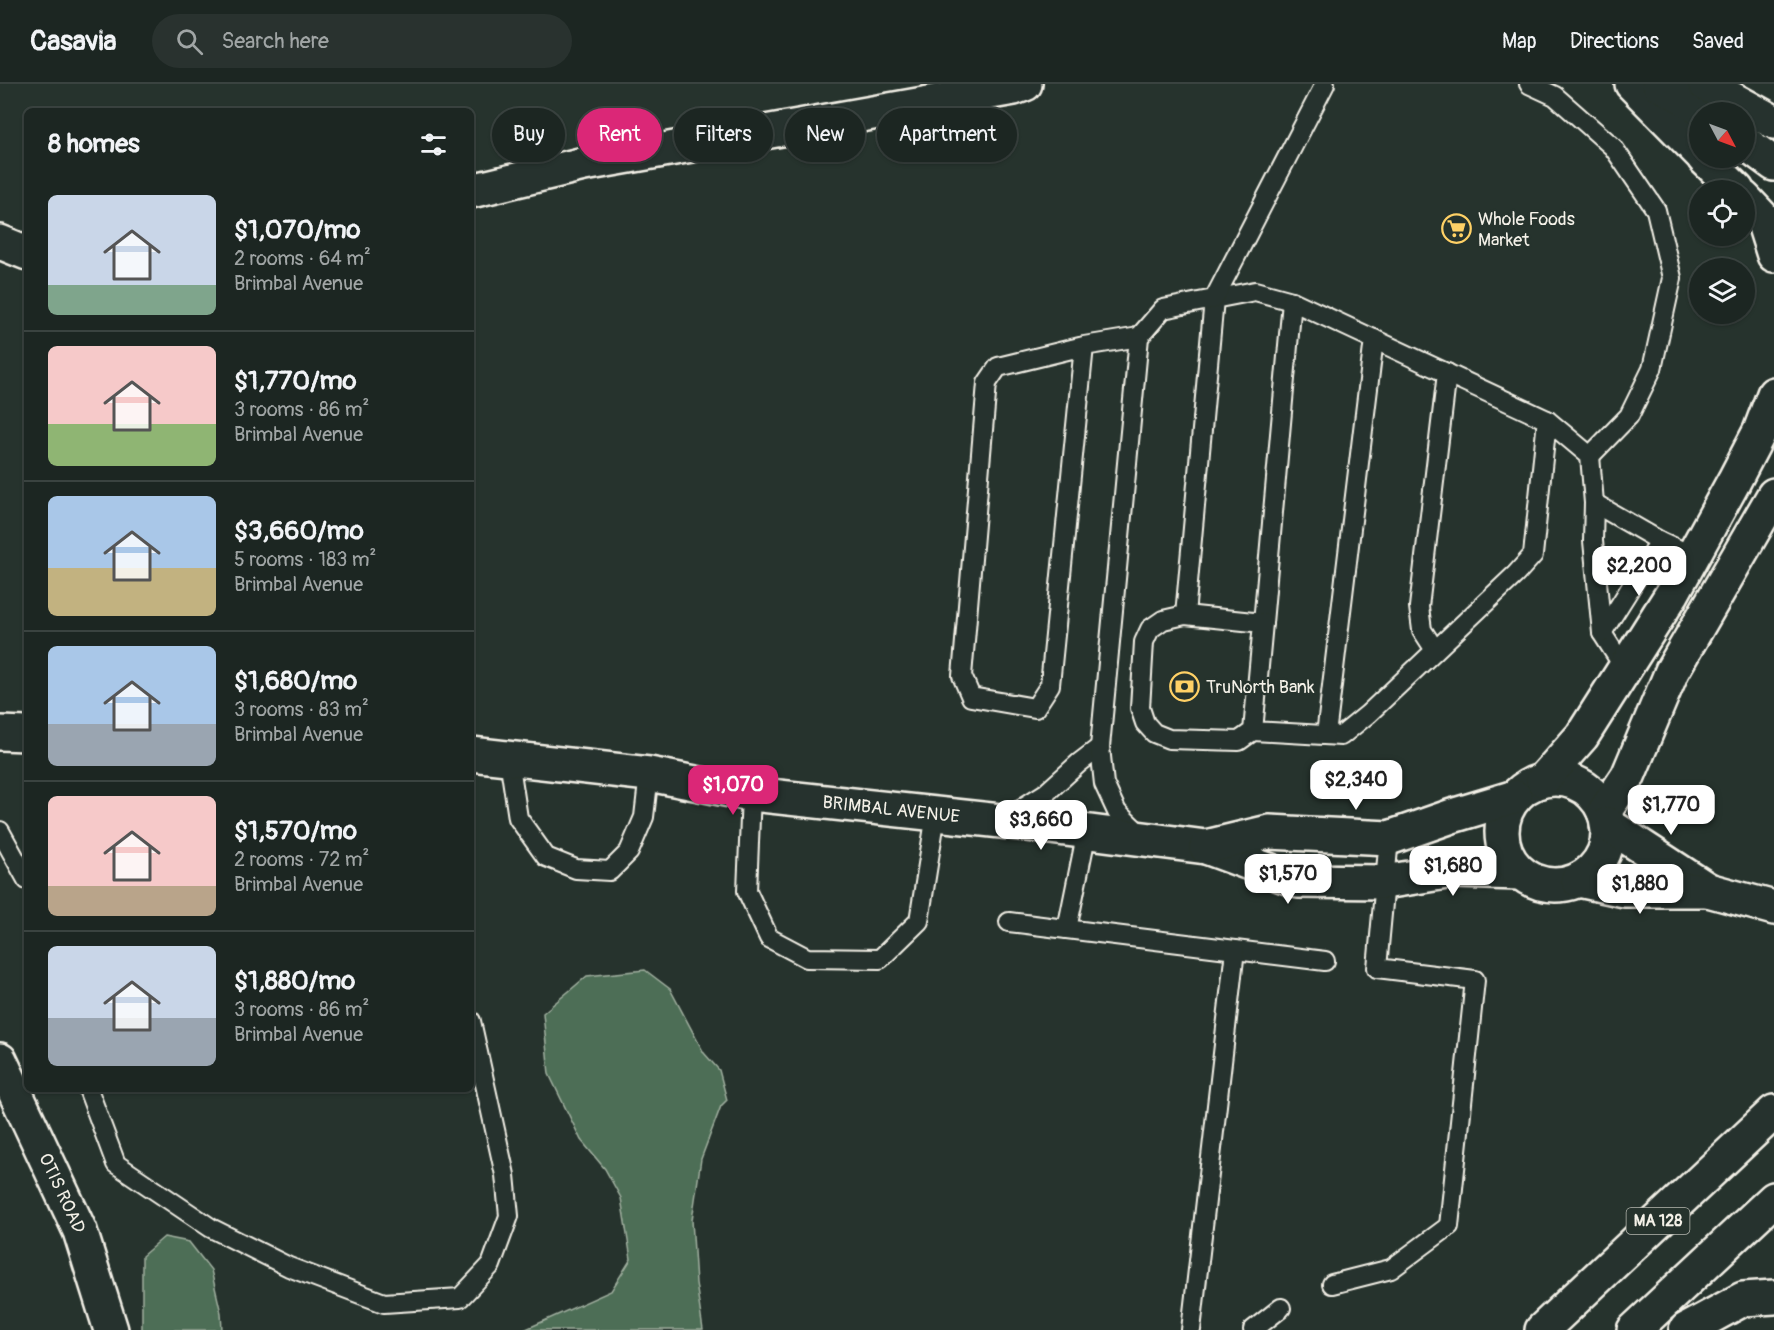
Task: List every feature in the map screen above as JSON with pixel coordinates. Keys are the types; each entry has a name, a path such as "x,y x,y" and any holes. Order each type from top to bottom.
{"main road":[{"path":"474,190 584,164 933,103 1025,84"},
{"path":"1632,84 1689,142"},
{"path":"1659,84 1690,102"},
{"path":"1705,84 1774,122"},
{"path":"1755,150 1774,164"},
{"path":"1714,168 1727,180"},
{"path":"1755,210 1762,217 1774,255"},
{"path":"0,242 24,252"},
{"path":"1543,780 1562,780 1580,785 1594,796 1606,818 1607,841 1602,856 1592,870 1578,880 1564,884 1548,885 1533,881 1520,873 1509,860 1503,844 1502,828 1506,811 1515,797 1528,787 1543,780 1582,736 1625,669 1693,556 1734,482 1760,431 1774,393"},
{"path":"1606,818 1628,776 1672,671 1774,495"},
{"path":"0,733 24,734"},
{"name":"BRIMBAL AVENUE","path":"474,754 650,774 751,794 1002,821 1206,847"},
{"path":"1206,847 1269,832 1389,838 1515,797"},
{"path":"1606,818 1708,890"},
{"path":"1206,847 1298,881 1384,882 1453,871 1520,873"},
{"path":"1578,880 1624,890 1708,890 1774,908"},
{"name":"OTIS ROAD","path":"0,1060 80,1231 111,1330"},
{"name":"MA 128","path":"1542,1330 1774,1112"},
{"path":"1524,1330 1721,1162"},
{"path":"1634,1330 1774,1199"},
{"path":"1686,1330 1743,1299 1774,1297"}],"lane":[{"path":"1185,615 1214,299 1325,84"},
{"path":"1529,84 1555,96 1613,147 1656,210 1672,278 1652,369 1629,416 1590,456"},
{"path":"1145,839 1116,812 1104,784 1100,747 1139,337 1164,309 1255,291 1292,301 1548,420 1590,456 1594,503 1593,541 1602,633 1625,669"},
{"path":"1253,731 1292,301"},
{"path":"1084,346 1050,685 1035,708 971,697 962,676 987,383 998,367 1084,346 1139,337"},
{"path":"1326,735 1374,339"},
{"path":"1436,650 1422,630 1419,607 1447,373"},
{"path":"1263,623 1185,615 1163,620 1150,629 1144,642 1140,708 1145,723 1154,733 1169,739 1239,741 1253,731 1341,736 1368,714 1436,650 1533,555 1548,420"},
{"path":"1594,503 1660,541 1693,556"},
{"path":"1602,633 1660,541"},
{"path":"1002,821 1047,792 1078,763 1100,747"},
{"path":"509,759 518,818 546,857 576,869 610,871 629,852 644,818 650,774"},
{"path":"751,794 747,891 769,938 807,958 880,959 919,921 936,814"},
{"path":"0,831 24,875"},
{"path":"1067,929 1087,831"},
{"path":"1332,1284 1391,1269 1449,1226 1475,980 1377,968 1389,838"},
{"path":"1009,922 1325,961"},
{"path":"1191,1330 1235,950"},
{"path":"89,1092 116,1164 211,1228 289,1267 384,1303 460,1298 491,1265 509,1216 505,1175 474,1035"},
{"path":"1253,1330 1281,1308"}],"green space":[{"path":"645,970 670,989 704,1053 719,1070 727,1100 721,1106 701,1159 692,1220 696,1283 703,1330 524,1330 611,1291 631,1259 621,1198 605,1169 581,1140 549,1074 543,1013 587,976"},
{"path":"164,1237 189,1242 211,1270 221,1313 222,1330 142,1330 142,1256"}],"place":[{"name":"Whole Foods Market","path":"1457,229"},
{"name":"TruNorth Bank","path":"1185,687"}]}
